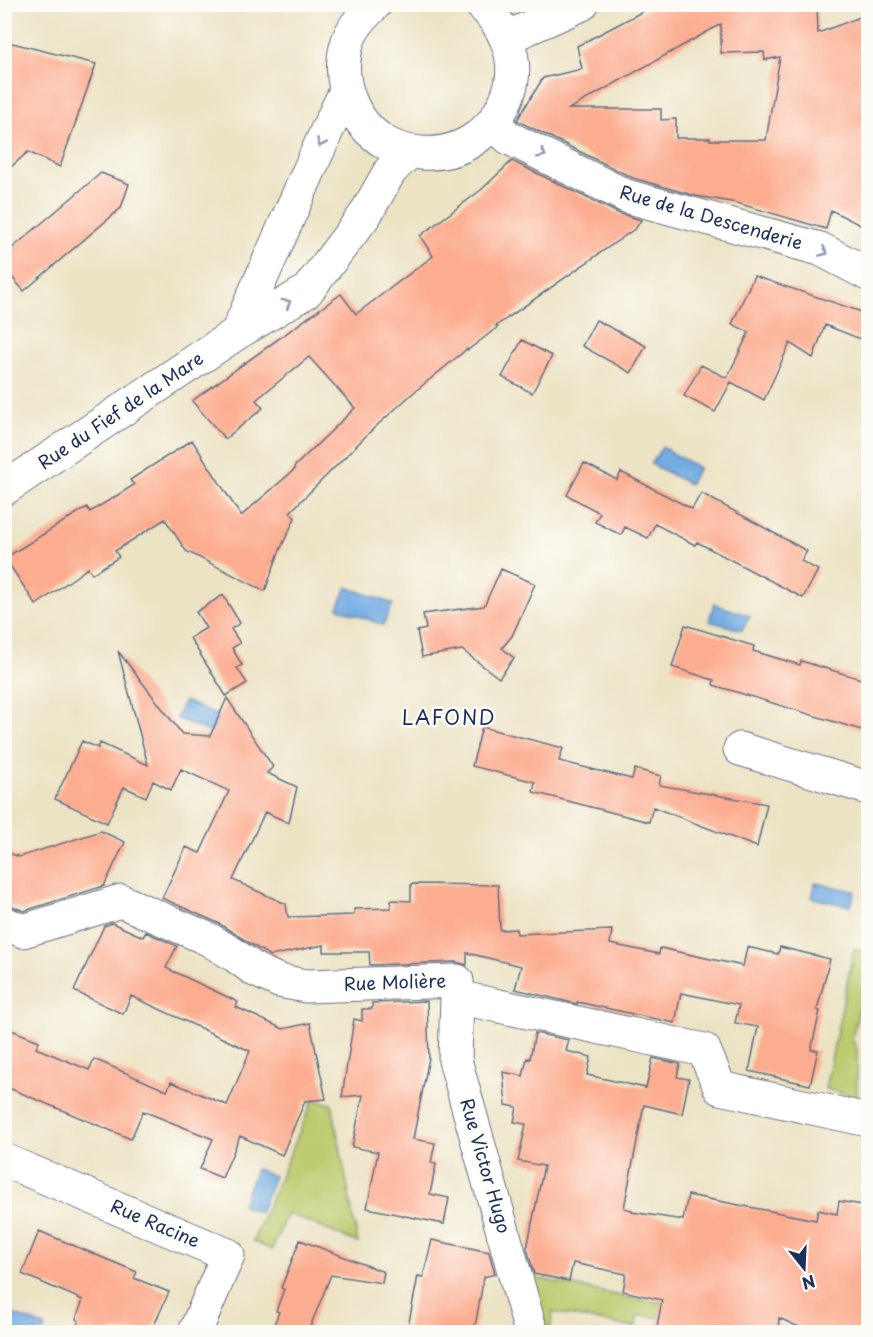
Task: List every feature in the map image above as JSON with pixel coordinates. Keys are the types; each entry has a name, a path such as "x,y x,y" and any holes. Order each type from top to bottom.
{"street":[{"path":"375,4 360,18 348,40 343,65 346,91 354,112 369,130 387,144 409,152 432,154 455,149 476,139 493,123 505,104 512,82 512,60 506,38 493,15 481,4"},
{"path":"506,38 582,4"},
{"path":"237,333 327,128 346,91"},
{"name":"Rue de la Descenderie","path":"493,123 509,138 626,196 820,249 868,274"},
{"name":"Rue du Fief de la Mare","path":"4,489 237,333 307,291 365,215 390,171 409,152"},
{"path":"740,749 868,788"},
{"name":"Rue Molière","path":"4,923 23,931 121,901 208,939 255,970 279,981 306,986 457,981 457,997 704,1050 720,1088 868,1120"},
{"name":"Rue Victor Hugo","path":"457,997 455,1060 531,1332"},
{"name":"Rue Racine","path":"4,1160 228,1255 195,1332"}],"green space":[{"path":"854,949 868,952 868,980 865,981 852,1040 857,1049 857,1097 825,1089"},
{"path":"313,1100 332,1104 358,1243 287,1213 272,1250 253,1241"},
{"path":"530,1277 636,1299 725,1310 794,1332 748,1332 725,1325 638,1315 635,1328 553,1312 550,1332 548,1332"}],"water":[{"path":"662,447 699,468 689,484 651,464"},
{"path":"347,587 393,604 383,625 338,608"},
{"path":"714,604 750,616 742,630 709,621"},
{"path":"185,701 220,717 212,733 176,718"},
{"path":"815,883 855,891 851,906 812,898"},
{"path":"256,1169 274,1176 260,1213 242,1205"},
{"path":"5,1311 46,1327 43,1332 5,1332"}],"building":[{"path":"657,4 817,4 818,33 868,14 868,229 831,210 826,229 737,203 696,196 633,178 517,120 543,78 582,69 577,46","holes":["721,24 721,53 764,52 765,60 780,57 766,140 676,138 676,119 661,120 661,109 569,109"]},
{"path":"4,41 96,64 60,167 28,152 4,173"},
{"path":"512,161 618,213 641,220 636,228 496,326 498,327 467,349 373,429 290,512 295,518 279,552 265,591 186,551 165,519 115,551 119,557 92,574 88,568 36,605 5,558 87,507 90,512 134,485 130,480 192,440 241,516 295,469 294,467 355,408 309,357 256,400 263,408 225,439 192,401 341,294 356,314 433,256 420,236 481,190"},
{"path":"101,173 129,184 121,208 24,291 4,268 4,255"},
{"path":"754,276 868,314 868,342 825,325 813,358 790,343 764,400 731,382 715,412 684,396 701,365 727,378 749,332 732,324"},
{"path":"596,320 646,346 631,373 582,346"},
{"path":"522,340 552,356 532,393 502,377"},
{"path":"584,463 617,480 621,472 692,509 701,493 807,551 801,561 818,570 803,598 697,542 695,545 655,524 648,538 625,527 621,535 595,522 600,513 567,495"},
{"path":"501,569 535,584 512,636 502,648 514,658 499,678 462,650 422,657 417,631 426,629 423,614 484,606"},
{"path":"223,595 240,623 231,629 240,643 232,648 242,665 237,668 247,683 226,696 190,638 206,628 196,612"},
{"path":"685,625 754,646 753,651 800,665 801,661 868,681 868,732 713,685 714,680 672,667"},
{"path":"118,651 182,734 210,736 227,698 273,767 267,773 297,787 289,823 265,812 233,880 286,904 288,917 354,915 354,909 391,908 391,900 411,901 411,884 498,885 500,930 516,929 517,934 612,930 610,944 659,954 660,948 743,966 747,947 778,954 780,947 830,959 817,1010 820,1011 811,1050 818,1050 810,1085 749,1071 758,1027 735,1023 739,1005 681,993 675,1023 515,989 521,966 467,953 467,965 456,962 370,965 369,952 324,952 324,945 270,956 218,923 162,898 186,847 200,853 229,791 181,769 171,790 153,781 146,797 124,787 107,823 55,799 82,741 98,748 100,743 148,765"},
{"path":"482,727 563,748 559,761 632,779 635,769 661,776 659,785 767,804 757,847 653,807 649,822 533,792 535,782 472,766"},
{"path":"101,831 125,842 104,886 24,911 4,905 4,851 19,857"},
{"path":"112,923 143,937 146,932 177,946 166,968 238,1002 236,1007 283,1029 310,1023 326,1099 305,1101 282,1155 240,1136 222,1178 200,1169 213,1139 143,1111 131,1139 4,1086 4,1027 39,1041 36,1048 89,1070 94,1059 167,1091 171,1082 227,1105 250,1051 131,996 123,1014 74,991 104,926"},
{"path":"427,1001 429,1058 413,1139 435,1143 431,1163 436,1164 430,1194 449,1198 444,1224 367,1208 378,1152 352,1147 363,1095 342,1097 354,1019 362,1021 362,1009 372,1009 372,1003"},
{"path":"535,1033 569,1040 566,1051 591,1057 587,1075 646,1088 653,1058 680,1064 677,1077 689,1079 682,1114 644,1105 624,1208 632,1212 683,1220 688,1195 816,1220 818,1210 837,1214 839,1201 868,1206 868,1332 810,1332 779,1318 778,1332 656,1332 662,1300 623,1291 626,1274 573,1263 569,1281 534,1274 527,1248 544,1166 518,1161 526,1124 514,1122 517,1107 506,1105 503,1072 523,1076 527,1058 530,1059"},
{"path":"39,1231 137,1272 134,1278 169,1292 151,1332 74,1332 79,1321 76,1319 83,1300 22,1274"},
{"path":"300,1240 384,1272 382,1283 331,1275 308,1332 271,1332 279,1312 276,1311 284,1289 281,1288"},
{"path":"432,1240 489,1252 495,1274 484,1277 474,1332 407,1332 418,1276 423,1277"}],"district":[{"name":"LAFOND","path":"449,718"}]}
